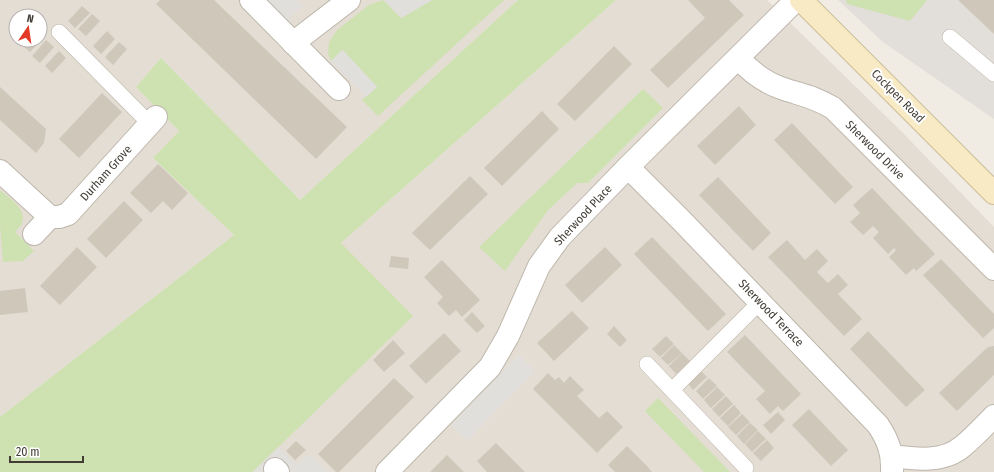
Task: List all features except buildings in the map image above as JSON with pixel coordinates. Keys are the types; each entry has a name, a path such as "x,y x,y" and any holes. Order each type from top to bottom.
{"main road":[{"name":"Cockpen Road","path":"801,0 994,193"}],"street":[{"path":"250,0 339,89"},
{"path":"293,43 349,0"},
{"name":"Sherwood Place","path":"387,472 490,366 508,336 539,266 560,237 628,167 796,0"},
{"name":"Sherwood Drive","path":"738,58 750,71 763,80 780,88 818,99 833,108 994,269"},
{"name":"Durham Grove","path":"50,217 59,217 68,214 153,120"},
{"name":"Sherwood Terrace","path":"628,167 878,424 887,439 892,464"},
{"path":"0,171 50,217 34,234"},
{"path":"892,464 947,455 962,447 994,416"}],"lane":[{"path":"59,32 153,120"},
{"path":"950,36 994,74"},
{"path":"672,390 760,302"},
{"path":"647,364 746,468"}],"shaded area":[{"path":"0,0 518,0 300,200 161,58 136,87 179,131 153,158 234,235 0,417"},
{"path":"267,0 297,0 303,6 287,21"},
{"path":"384,0 432,0 401,18"},
{"path":"616,0 767,0 902,132 994,227 994,472 253,472 278,447 341,243"},
{"path":"838,0 994,0 994,119 883,42"},
{"path":"343,50 377,87 366,97 331,61"},
{"path":"519,355 535,371 468,440 451,425"},
{"path":"278,447 297,465 309,454 327,472 253,472"}],"green space":[{"path":"383,0 401,18 432,0 504,0 378,116 362,100 377,87 342,50 331,61 328,53 329,42 337,30 369,5"},
{"path":"518,0 616,0 341,243 413,316 253,472 0,472 0,417 234,235 153,158 179,131 136,87 161,58 300,200"},
{"path":"846,0 927,0 910,21 847,4"},
{"path":"643,89 663,108 588,183 577,183 548,210 505,271 479,247"},
{"path":"0,190 20,209 23,220 15,232 34,251 23,261 3,262 0,225"},
{"path":"658,398 730,472 704,472 645,411"}]}
